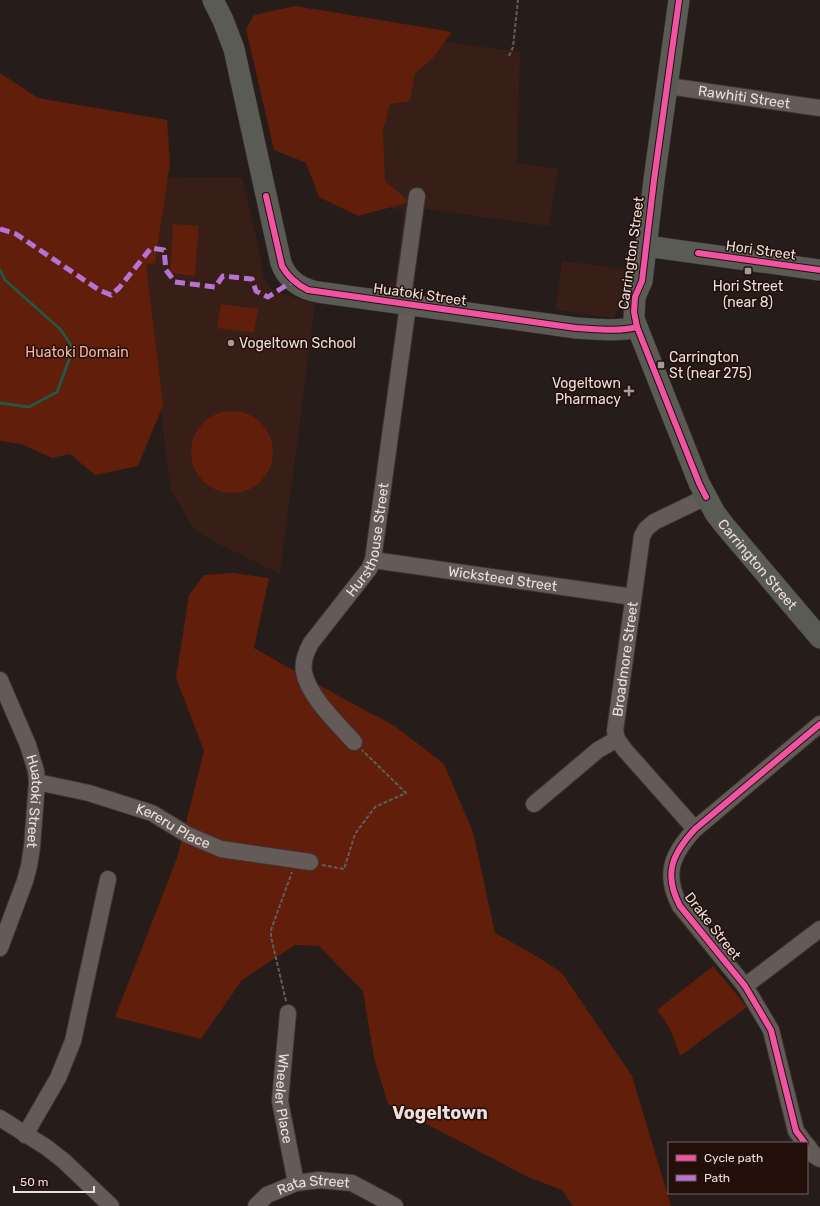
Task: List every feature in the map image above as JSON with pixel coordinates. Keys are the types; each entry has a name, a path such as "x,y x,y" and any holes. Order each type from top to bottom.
{"main road":[{"name":"Huatoki Street","path":"213,0 223,20 234,49 281,263 286,274 299,286 310,291 583,328 627,330 637,327"},
{"name":"Carrington Street","path":"679,0 654,180 642,280 635,297 634,319 699,483 706,497 724,526 820,638"},
{"name":"Hori Street","path":"646,246 820,270"}],"street":[{"name":"Rawhiti Street","path":"668,86 820,108"},
{"name":"Hursthouse Street","path":"354,742 321,705 311,690 306,681 303,665 311,643 369,569 373,560 417,196"},
{"name":"Broadmore Street","path":"617,739 614,731 616,714 642,536 646,529 654,522 706,497"},
{"name":"Wicksteed Street","path":"373,560 633,597"},
{"name":"Huatoki Street","path":"0,680 28,745 36,771 37,782 30,866 0,948"},
{"name":"Drake Street","path":"804,1142 796,1131 771,1030 745,986 680,906 673,893 670,879 676,853 684,840 695,829 820,724"},
{"path":"534,804 604,746 617,739 624,749 695,829"},
{"name":"Kereru Place","path":"37,782 89,793 152,813 188,835 221,849 303,860"},
{"path":"25,1134 58,1078 73,1041 108,879"},
{"path":"745,986 820,929"},
{"name":"Wheeler Place","path":"288,1013 280,1101 296,1183"},
{"path":"0,1118 46,1147 111,1206"},
{"name":"Drake Street","path":"808,1146 820,1159"},
{"name":"Rata Street","path":"256,1206 267,1195 296,1183 319,1180 352,1183 395,1206"}],"path":[{"path":"509,56 513,47 518,0"},
{"path":"288,1013 271,937 271,930 303,860 344,869 356,834 375,807 406,793 354,742"}],"shaded area":[{"path":"380,33 520,52 517,163 558,169 549,226 425,209 413,282 418,289 387,286 395,280 404,210 364,204"},
{"name":"Vogeltown School","path":"242,177 259,250 264,279 274,291 315,304 280,574 196,531 171,492 145,270 139,178"},
{"path":"562,261 626,269 620,306 613,318 556,310"}],"green space":[{"path":"295,6 452,32 432,59 415,73 410,101 390,104 383,130 385,181 410,202 358,216 319,197 306,163 274,150 246,29 254,15"},
{"name":"Huatoki Domain","path":"0,73 38,98 167,120 170,163 155,263 146,265 163,405 138,466 95,475 70,454 52,458 21,444 0,441"},
{"path":"173,224 199,226 195,276 170,273"},
{"path":"221,304 258,309 254,333 217,328"},
{"path":"232,411 248,414 261,423 270,436 273,452 270,468 261,481 248,490 232,493 216,490 203,481 194,468 191,452 194,436 203,423 216,414"},
{"path":"233,573 269,578 254,648 395,726 444,764 473,832 495,933 538,957 562,973 632,1076 671,1206 573,1206 562,1190 528,1177 388,1104 374,1058 363,991 319,946 295,945 242,980 201,1039 115,1017 177,858 204,751 176,678 189,595 204,575"},
{"path":"713,966 747,1007 680,1056 674,1037 657,1010"}],"waterway":[{"path":"0,270 5,280 60,329 73,348 57,392 29,407 0,403"}],"marked path":[{"path":"0,229 16,234 99,290 111,295 119,288 151,248 164,250 166,270 175,282 215,287 223,276 252,279 256,291 268,297 293,281"}],"cycle path":[{"path":"679,0 654,180 642,281 635,297 634,312 637,327 699,483 706,497"},
{"path":"266,196 282,266 293,280 308,290 576,328 614,330 637,327"},
{"path":"698,253 820,270"},
{"path":"804,1142 796,1131 771,1030 745,986 680,906 675,895 671,874 672,865 676,856 687,838 695,829 820,724"}],"place":[{"name":"Hori Street (near 8)","path":"748,271"},
{"name":"Vogeltown School","path":"231,343"},
{"name":"Carrington St (near 275)","path":"661,365"},
{"name":"Vogeltown Pharmacy","path":"629,391"}],"district":[{"name":"Vogeltown","path":"440,1113"}]}
